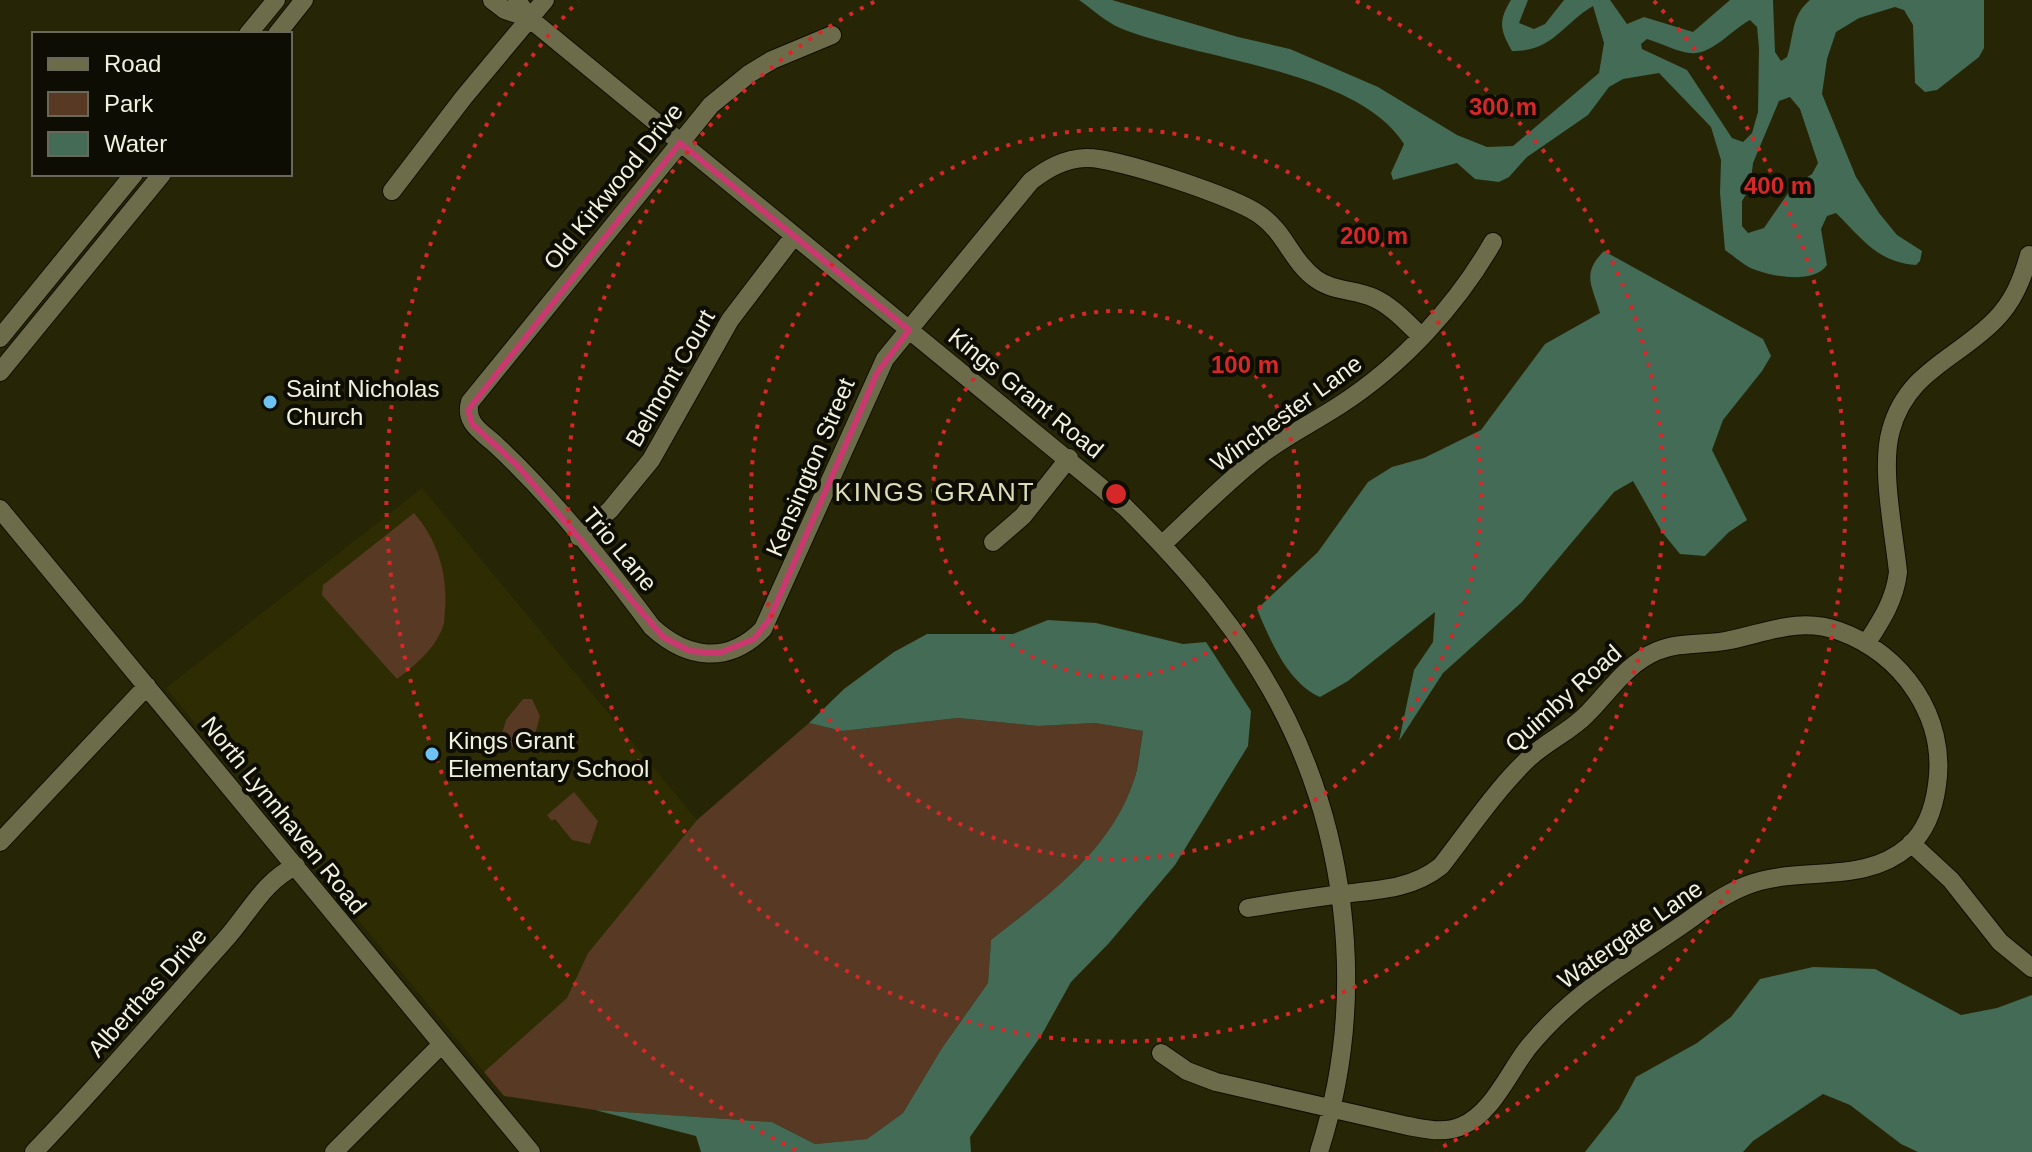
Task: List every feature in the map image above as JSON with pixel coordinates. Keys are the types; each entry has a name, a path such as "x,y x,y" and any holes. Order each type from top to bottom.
{"street":[{"path":"250,32 276,0"},
{"path":"279,32 304,0"},
{"name":"Kings Grant Road","path":"492,0 505,10 529,18"},
{"name":"Kings Grant Road","path":"517,0 529,18 1125,507 1201,588 1260,671 1282,712 1314,786 1328,833 1340,894 1346,975 1345,1027 1332,1109 1319,1152"},
{"path":"392,191 545,0"},
{"name":"Old Kirkwood Drive","path":"468,410 470,402 537,316 711,105 749,74 792,50 823,41 832,35"},
{"name":"Kensington Street","path":"763,629 877,373 1031,181 1059,163 1089,158 1108,160 1182,182 1248,207 1270,222 1295,259 1319,282 1373,297 1421,336"},
{"path":"0,338 132,176"},
{"path":"0,372 160,176"},
{"name":"Belmont Court","path":"579,537 610,510 651,460 730,320 794,236"},
{"name":"Winchester Lane","path":"1163,544 1258,457 1341,405 1374,380 1421,336 1476,272 1493,242"},
{"path":"1866,644 1887,610 1897,584 1887,464 1891,430 1897,414 1921,377 1979,334 2006,307 2017,291 2029,255"},
{"name":"Trio Lane","path":"468,410 472,424 517,465 652,627 676,645 705,654 719,653 745,645 763,629"},
{"path":"993,542 1023,516 1069,458"},
{"name":"North Lynnhaven Road","path":"0,509 531,1152"},
{"name":"Quimby Road","path":"1248,908 1393,888 1429,875 1441,866 1529,758 1586,715 1629,668 1658,650 1688,643 1729,640 1768,629 1799,625 1835,629 1866,644 1896,667 1921,698 1935,735 1938,759 1934,803 1922,831 1911,843"},
{"path":"0,842 147,686"},
{"path":"1911,843 1951,880 2000,942 2032,968"},
{"name":"Watergate Lane","path":"1161,1053 1205,1079 1437,1131 1460,1127 1480,1114 1527,1049 1569,1005 1727,894 1767,879 1853,871 1891,858 1911,843"},
{"name":"Alberthas Drive","path":"34,1152 227,938 257,898 278,877 296,866"},
{"path":"334,1152 442,1044"}],"highlighted area":[{"path":"680,143 909,330 877,373 769,620 754,639 719,653 690,651 663,637 517,465 472,424 468,410"}],"shaded area":[{"name":"Kings Grant Elementary School","path":"422,488 697,820 588,953 567,998 484,1072 166,688"}],"green space":[{"path":"414,513 440,559 446,597 444,620 429,651 397,679 322,595 323,585"},
{"path":"523,699 532,699 540,716 534,738 518,750 501,737 506,720"},
{"path":"958,718 1038,726 1095,723 1143,731 1134,780 1110,829 1055,889 991,940 988,983 942,1048 903,1113 867,1139 815,1144 772,1122 595,1110 504,1096 484,1072 567,998 588,953 697,820 809,723 842,731"},
{"path":"574,792 598,821 590,844 572,840 555,819 552,821 547,815"}],"water":[{"path":"1079,0 1112,0 1290,49 1378,87 1457,135 1487,147 1513,146 1599,73 1604,43 1593,6 1548,42 1526,50 1512,51 1502,26 1511,0 1528,0 1519,23 1534,29 1545,24 1564,0 1610,0 1627,24 1644,17 1693,32 1730,0 1773,0 1775,52 1781,61 1787,57 1799,12 1810,0 1984,0 1984,48 1979,57 1937,90 1925,92 1915,83 1913,25 1904,10 1895,7 1859,18 1836,32 1827,59 1822,94 1856,177 1897,235 1922,251 1916,265 1890,259 1871,247 1836,213 1827,216 1821,229 1827,265 1813,275 1793,277 1753,269 1725,250 1720,193 1721,160 1711,127 1659,73 1623,79 1609,87 1588,115 1527,157 1509,177 1499,182 1475,179 1457,163 1393,180 1391,173 1404,144 1382,119 1351,99 1274,70 1120,28","holes":["1750,20 1757,27 1759,48 1758,112 1752,133 1743,142 1732,138 1687,70 1642,49 1641,44 1647,39 1678,51 1696,53 1710,48","1790,97 1800,109 1818,163 1812,174 1793,186 1764,228 1748,233 1742,226 1742,201 1750,188 1753,163 1779,101"]},
{"path":"1604,251 1763,339 1771,356 1723,420 1712,450 1747,520 1729,532 1705,556 1680,554 1662,532 1633,481 1614,492 1522,602 1443,673 1399,741 1414,670 1433,642 1435,612 1348,681 1320,697 1298,682 1289,671 1257,609 1318,552 1368,482 1392,467 1424,458 1481,430 1545,344 1600,313 1590,280 1593,266"},
{"path":"1048,620 1096,623 1183,644 1206,642 1251,711 1248,746 1175,865 1109,943 1071,982 1041,1036 970,1137 971,1152 701,1152 696,1136 595,1110 772,1122 815,1144 867,1139 903,1113 942,1048 988,983 991,940 1055,889 1110,829 1134,780 1143,731 1095,723 1038,726 958,718 842,731 809,723 844,689 894,652 927,634 1013,634"},
{"path":"1813,967 1875,969 1961,1015 1997,1008 2032,995 2032,1152 1918,1152 1901,1144 1850,1105 1823,1094 1753,1141 1743,1152 1585,1152 1619,1109 1636,1077 1697,1043 1731,1017 1760,979"}],"place":[{"name":"Saint Nicholas Church","path":"270,402"},
{"name":"Kings Grant Elementary School","path":"432,754"}],"district":[{"name":"KINGS GRANT","path":"935,492"}]}
